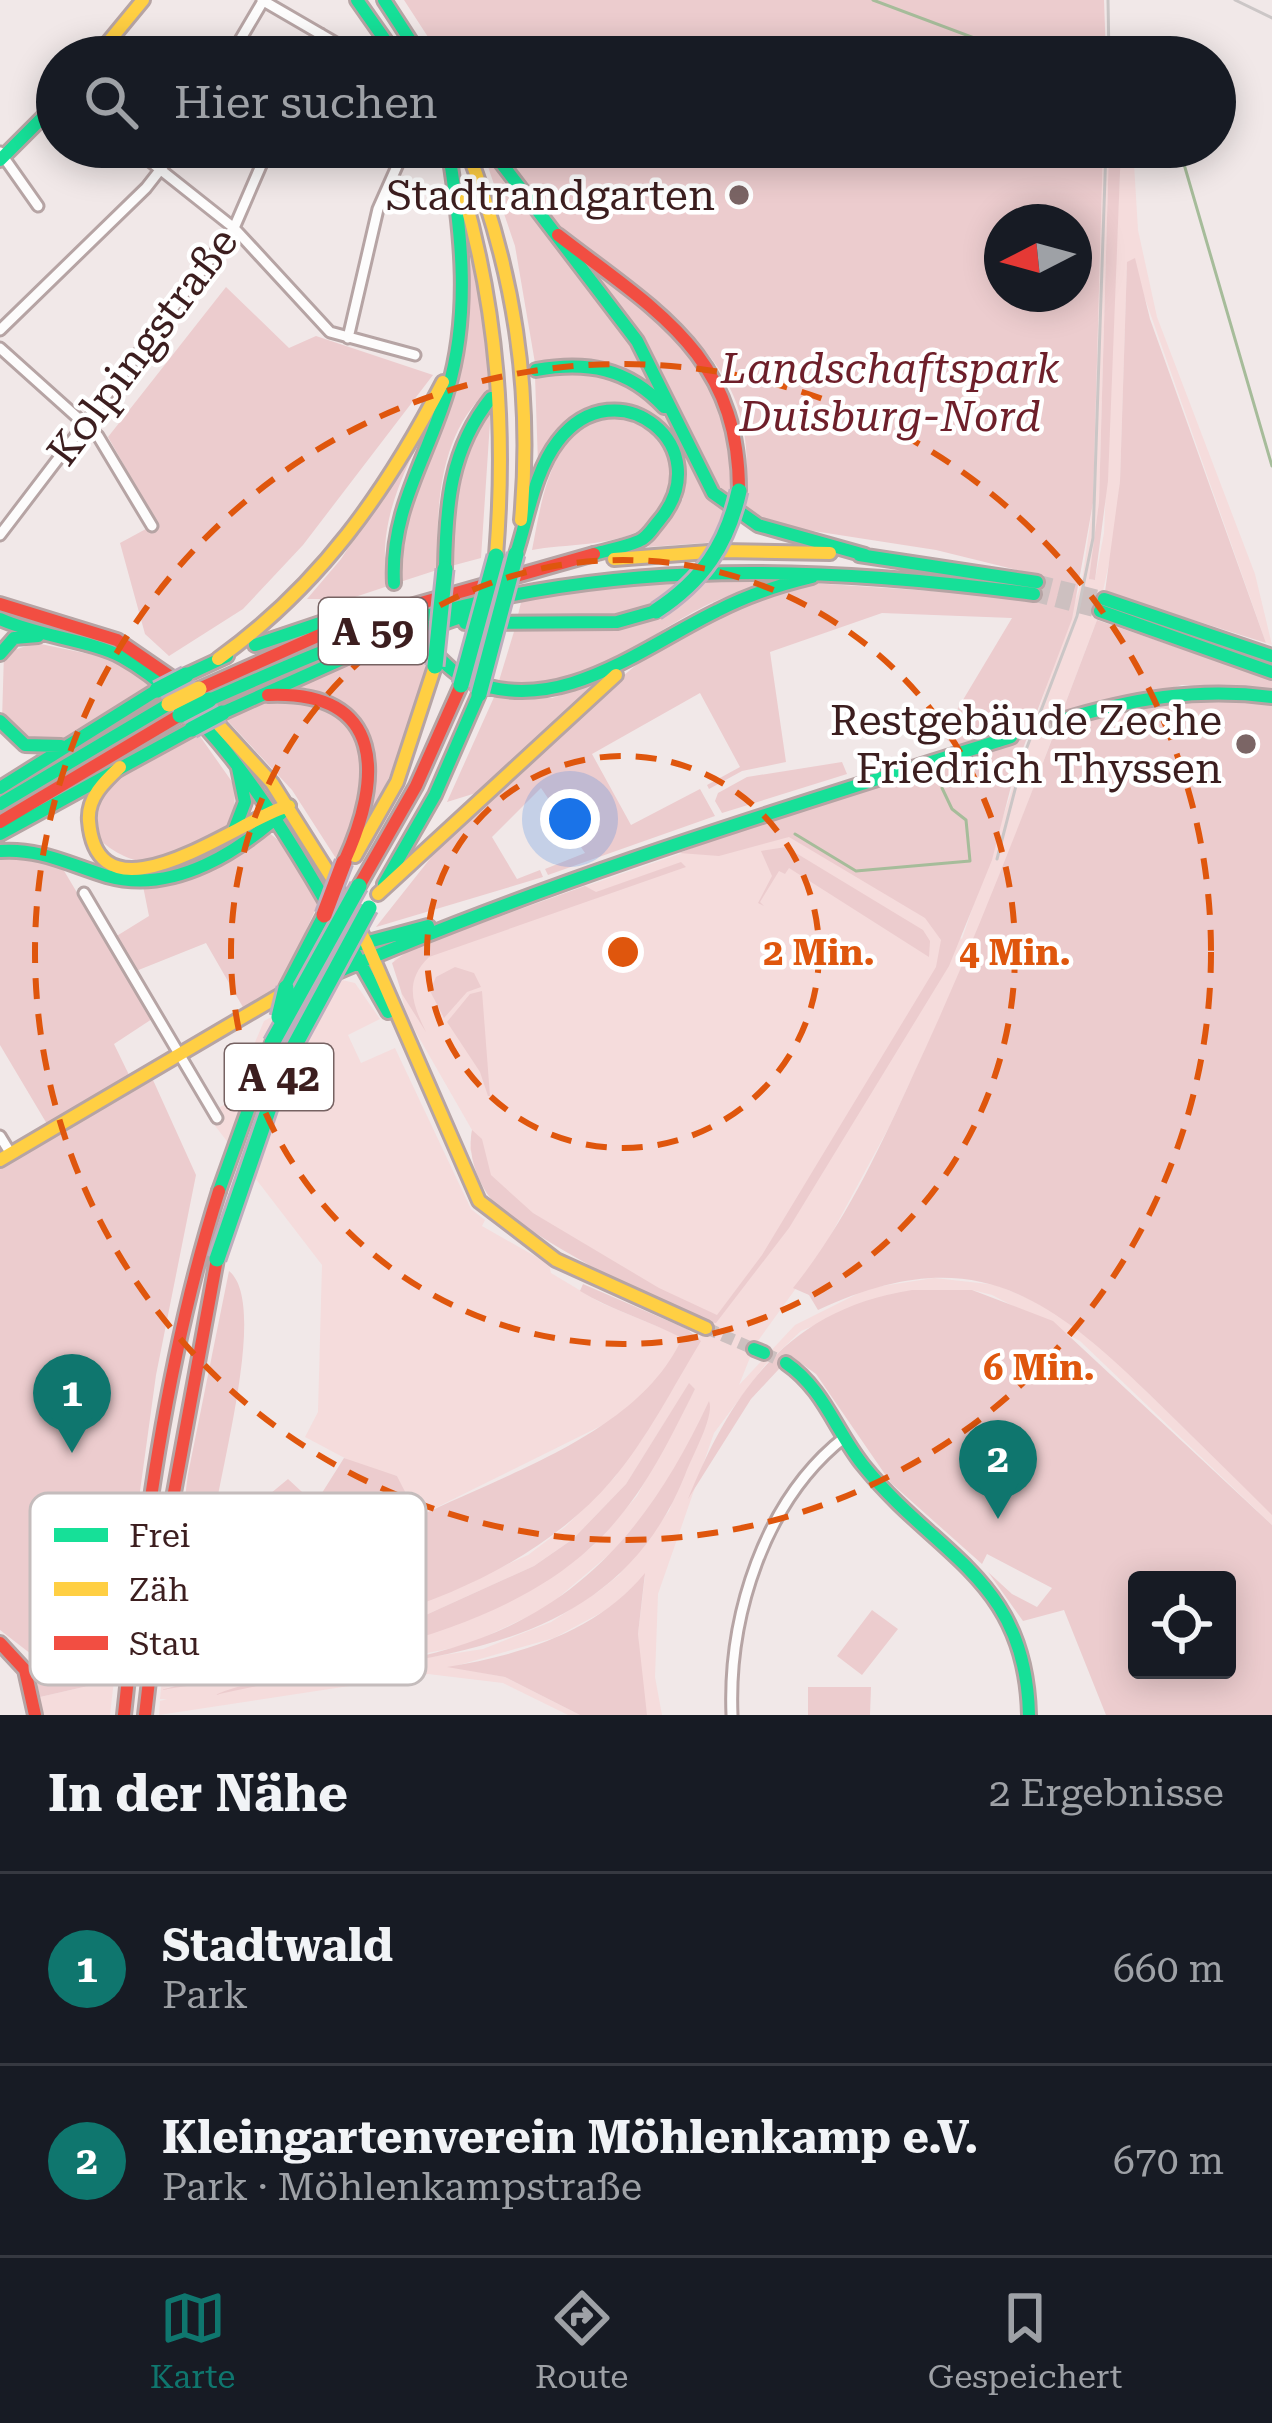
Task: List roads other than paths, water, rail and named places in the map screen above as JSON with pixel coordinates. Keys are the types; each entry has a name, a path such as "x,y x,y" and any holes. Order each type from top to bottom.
{"main road":[{"path":"113,36 143,0"},
{"path":"357,0 382,36"},
{"path":"384,0 407,36"},
{"path":"1,156 36,123"},
{"path":"394,583 390,552 401,493 447,395 461,334 466,273 449,168"},
{"name":"A 42","path":"153,1493 170,1377 196,1258 272,1043 416,786 461,685 496,556 503,456 498,345 476,235 452,168"},
{"name":"A 42","path":"175,1493 217,1259 283,1067 435,795 479,694 516,554 526,443 519,343 501,246 473,168"},
{"path":"502,168 655,370 707,484 730,509 760,526 864,564"},
{"path":"427,633 528,619 617,622 656,610 712,565 730,529 740,491 736,424 712,367 673,323 524,202"},
{"path":"218,659 283,615 337,554 427,413 461,334"},
{"path":"536,370 578,364 621,373 655,396 680,429"},
{"path":"346,866 397,782 435,666 452,462 467,428 491,398"},
{"path":"0,834 254,697 427,633 543,578 630,547 673,511 682,469 666,432 651,420 609,410 569,428 545,469 516,554"},
{"path":"427,633 452,669 478,683 526,693 580,684 714,607 758,589 864,564"},
{"name":"A 59","path":"0,804 293,644 424,599 543,578 864,564 1036,588"},
{"name":"A 59","path":"204,694 359,635 543,578"},
{"path":"0,788 157,690 218,659 301,628 408,598 424,599"},
{"path":"0,604 61,626 108,633 146,651 279,810 362,951 489,1211 603,1282 706,1328"},
{"path":"1272,656 1102,605 1272,672"},
{"path":"0,619 38,636 116,653 142,665 279,810"},
{"path":"0,654 14,638 38,636"},
{"path":"374,901 640,653"},
{"path":"1059,721 1147,695 1186,690 1272,697"},
{"path":"254,697 292,692 322,697 363,736 370,794 346,866 286,988 272,1043"},
{"name":"A 59","path":"0,822 174,710"},
{"path":"0,721 18,742 32,748 70,744"},
{"path":"6,1157 362,951 820,795 1011,737"},
{"path":"120,767 94,794 89,810 92,836 109,859 139,868 194,855 279,810"},
{"path":"234,830 245,802 238,768"},
{"path":"0,851 30,849 115,878 162,879 202,865 279,810"},
{"path":"786,1363 806,1377 886,1490 979,1573 1002,1602 1025,1651 1029,1715"},
{"path":"0,1643 26,1670 35,1715"},
{"name":"A 42","path":"124,1715 127,1685"},
{"name":"A 42","path":"146,1715 149,1685"}],"street":[{"path":"242,36 263,0 324,36"},
{"path":"1,156 38,206"},
{"path":"157,168 234,228 330,332 406,348 415,355"},
{"path":"0,330 165,168"},
{"name":"Kolpingstraße","path":"0,535 234,228 260,168"},
{"path":"348,338 378,209 396,168"},
{"path":"0,348 116,460 152,526"},
{"path":"84,893 217,1118"},
{"path":"0,1136 6,1157"},
{"path":"731,1715 735,1649 759,1557 798,1489 845,1437"}],"waterway":[{"path":"873,0 969,36"},
{"path":"1185,168 1272,466"},
{"path":"795,834 856,871 970,861 966,820 952,809 942,788"}],"tunnel":[{"path":"1037,582 1104,599"},
{"path":"1034,594 1100,611"},
{"path":"1011,737 1059,721"},
{"path":"706,1328 754,1349"},
{"path":"764,1353 786,1363"}],"railway":[{"path":"1108,0 1109,36"},
{"path":"1235,0 1272,18"},
{"path":"997,859 1024,755 1077,616 1093,538 1105,168"}],"place":[{"name":"Stadtrandgarten","path":"739,195"},
{"name":"Restgebäude Zeche Friedrich Thyssen","path":"1246,744"},
{"name":"Stadtwald","path":"72,1453"},
{"name":"Kleingartenverein Möhlenkamp e.V.","path":"998,1519"}],"park label":[{"name":"Landschaftspark Duisburg-Nord","path":"890,392"}]}
